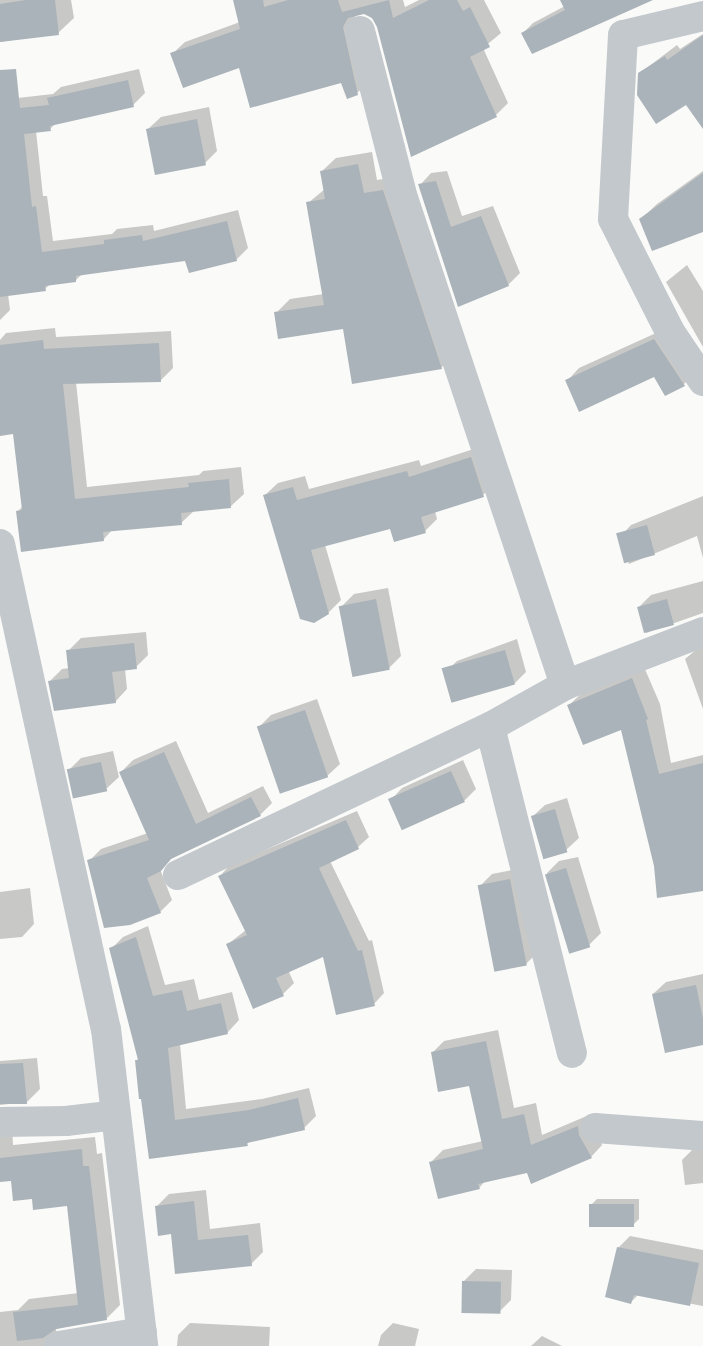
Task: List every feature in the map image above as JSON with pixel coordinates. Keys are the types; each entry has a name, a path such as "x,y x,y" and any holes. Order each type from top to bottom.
{"street":[{"path":"703,16 623,34 613,219 670,332 703,381"},
{"path":"360,32 403,198 565,685"},
{"path":"1,557 106,1029 143,1339 59,1346"},
{"path":"178,875 490,727 565,685 703,632"},
{"path":"490,727 572,1052"},
{"path":"0,1122 66,1121 116,1115"},
{"path":"595,1128 703,1136"}],"building":[{"path":"26,0 55,0 59,35 0,42 0,4"},
{"path":"233,0 263,0 264,7 288,0 338,0 342,12 389,0 393,18 429,0 457,0 463,11 470,7 490,47 470,57 497,117 411,157 377,27 372,18 364,14 348,18 343,27 358,95 347,99 341,83 250,108 239,68 183,88 170,53 240,29"},
{"path":"560,0 653,0 532,54 521,33 565,10"},
{"path":"703,35 703,129 686,105 656,124 637,95 638,73 665,56 667,60"},
{"path":"16,69 20,108 49,105 47,98 128,80 134,107 50,126 51,131 24,134 32,207 36,206 42,252 104,244 104,240 142,235 143,241 227,221 237,261 189,273 185,261 76,276 76,282 45,286 46,291 0,297 0,70"},
{"path":"197,119 206,165 155,175 146,129"},
{"path":"358,164 364,193 383,190 442,369 352,384 343,329 278,339 274,312 324,305 306,202 325,199 320,171"},
{"path":"703,173 703,232 652,251 639,219"},
{"path":"436,181 451,227 481,216 509,286 458,307 418,184"},
{"path":"654,339 685,386 665,396 654,377 579,412 565,380"},
{"path":"43,340 44,349 159,343 161,382 63,384 75,499 189,487 188,483 229,479 231,508 181,513 182,525 103,532 104,541 21,552 16,511 22,510 13,434 0,436 0,345"},
{"path":"471,457 484,497 421,517 426,533 394,542 390,529 311,550 329,614 314,623 300,619 263,495 293,487 297,500 407,471 409,477"},
{"path":"647,525 655,555 624,563 616,533"},
{"path":"376,599 390,670 352,677 339,606"},
{"path":"667,599 674,625 644,633 637,607"},
{"path":"134,643 137,669 112,672 116,703 54,711 48,681 69,678 66,650"},
{"path":"505,650 515,685 451,703 442,668"},
{"path":"632,678 648,719 646,720 659,774 703,763 703,891 657,898 654,866 621,730 583,745 567,705"},
{"path":"305,710 328,777 280,794 257,727"},
{"path":"164,752 196,824 251,797 261,816 171,859 161,871 147,878 161,913 130,925 104,928 87,860 149,840 119,772"},
{"path":"101,762 107,791 73,799 67,769"},
{"path":"451,771 465,802 402,830 388,799"},
{"path":"555,809 567,852 543,859 531,816"},
{"path":"346,820 359,849 319,868 358,951 362,950 375,1006 336,1015 323,957 276,978 284,996 253,1009 226,944 247,935 218,876"},
{"path":"566,868 590,947 569,954 545,874"},
{"path":"510,879 527,965 494,972 478,885"},
{"path":"136,937 153,996 182,990 187,1011 221,1003 228,1034 168,1048 175,1120 249,1110 298,1098 305,1130 247,1143 248,1146 149,1159 139,1099 135,1060 138,1060 109,948"},
{"path":"696,985 703,1019 703,1045 665,1053 652,994"},
{"path":"486,1041 502,1119 524,1114 531,1145 578,1126 579,1135 592,1158 531,1184 527,1173 478,1184 480,1189 438,1199 429,1162 483,1149 469,1086 438,1092 431,1052"},
{"path":"23,1063 27,1104 0,1104 0,1064"},
{"path":"82,1149 83,1166 89,1166 107,1320 56,1329 43,1338 17,1341 13,1312 78,1305 67,1206 33,1210 32,1199 13,1201 11,1181 0,1182 0,1158"},
{"path":"194,1201 198,1240 248,1235 252,1266 175,1274 171,1234 158,1236 155,1206"},
{"path":"589,1204 634,1204 634,1227 589,1227"},
{"path":"617,1247 699,1263 690,1306 634,1295 631,1304 605,1297"},
{"path":"462,1281 501,1282 500,1314 461,1313"}]}
